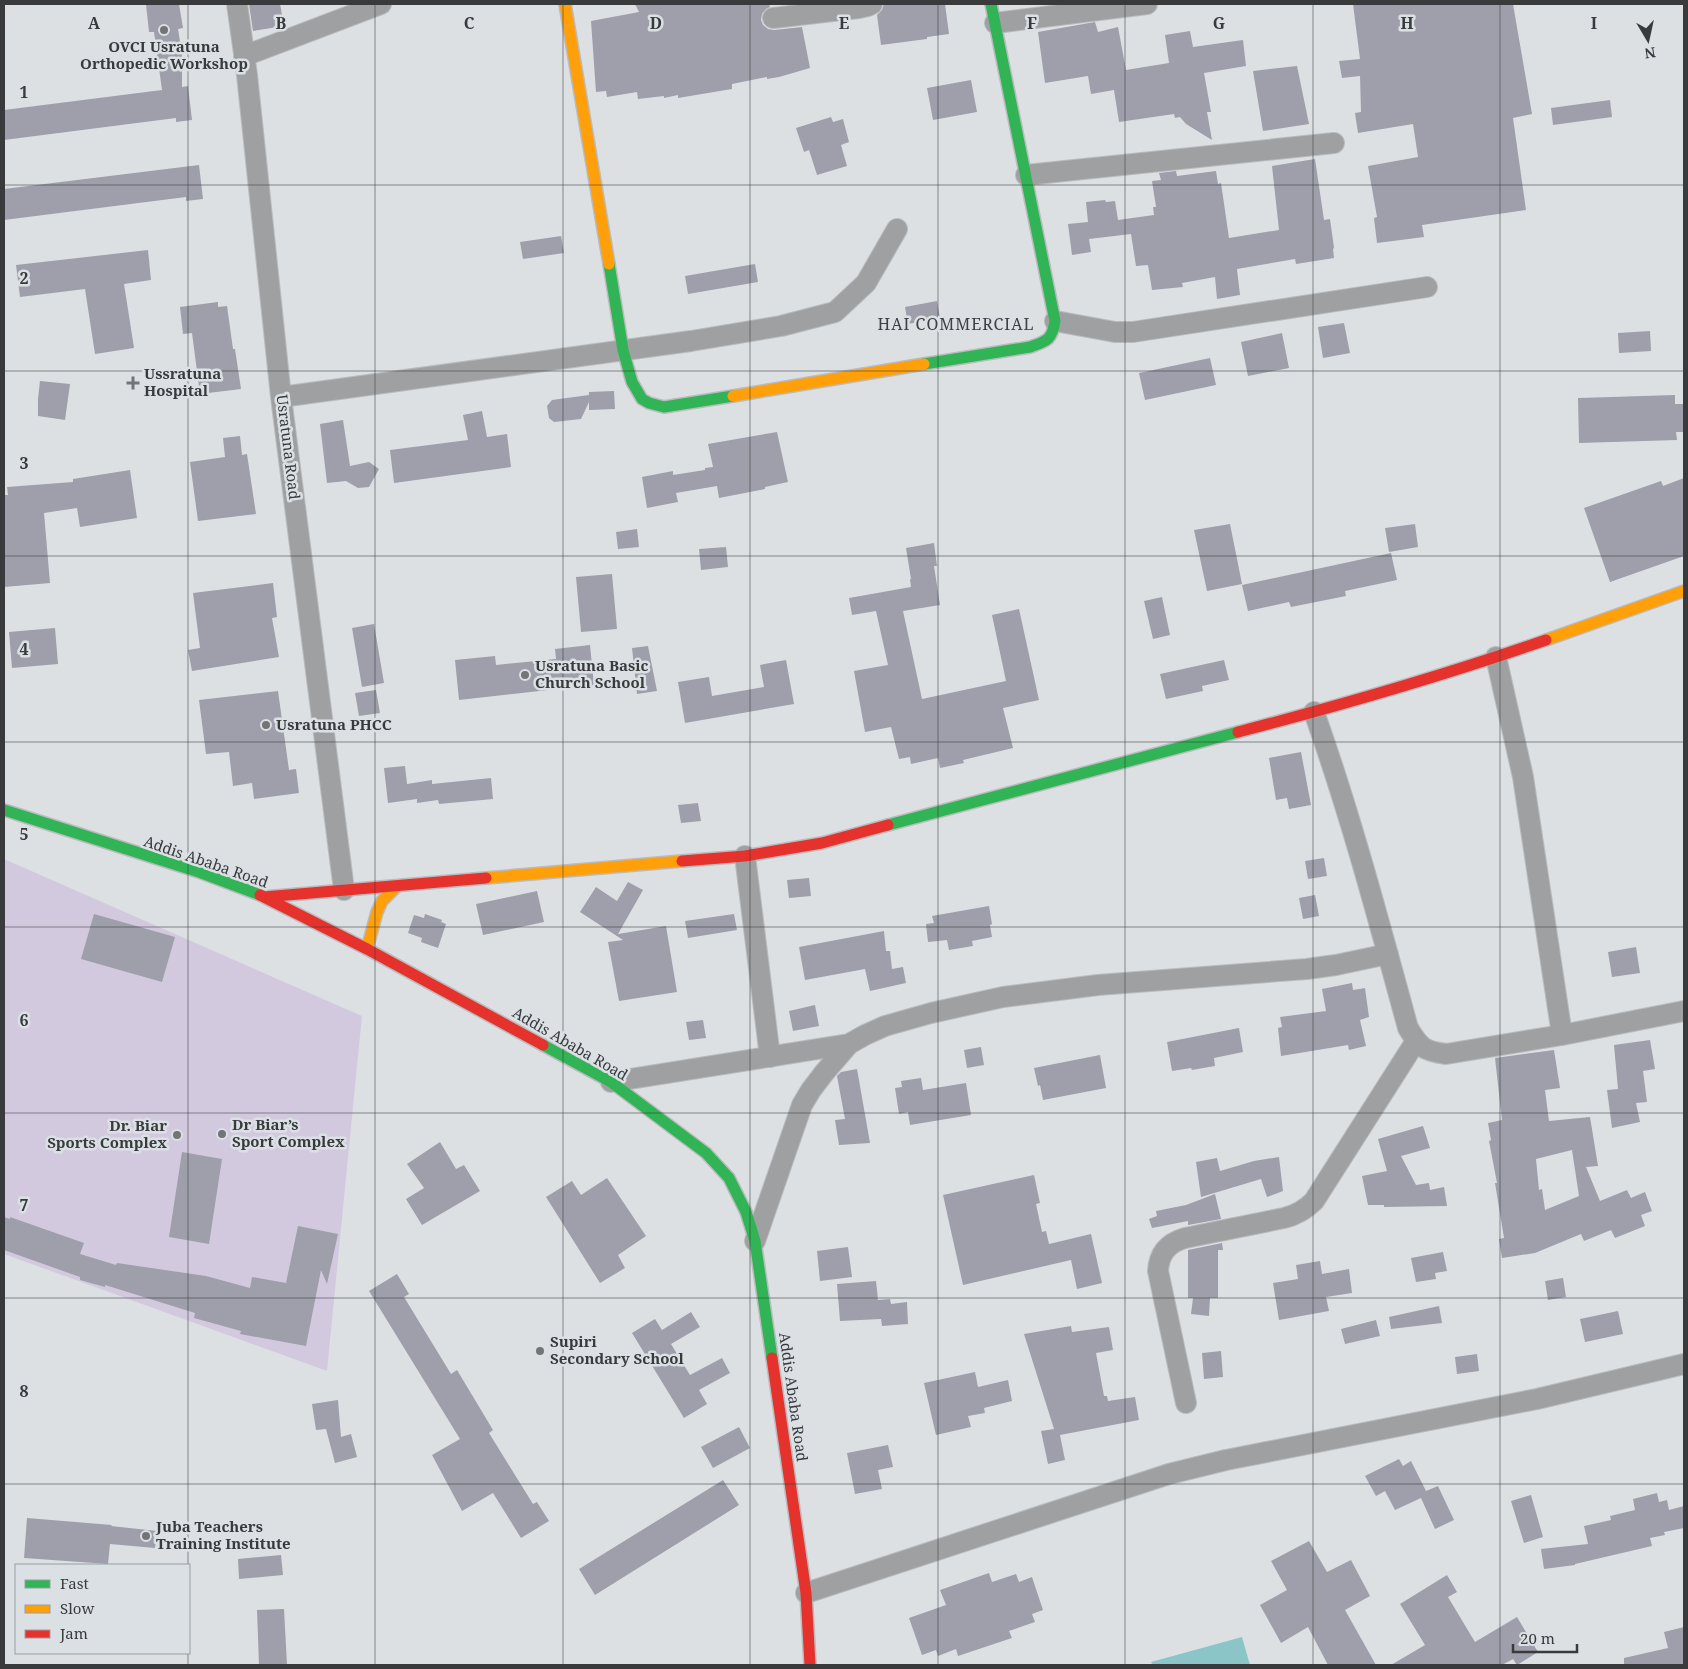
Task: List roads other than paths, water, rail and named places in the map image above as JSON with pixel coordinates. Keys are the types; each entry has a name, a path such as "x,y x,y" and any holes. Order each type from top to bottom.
{"street":[{"name":"Usratuna Road","path":"237,4 281,397 344,890"},
{"path":"244,56 381,4"},
{"path":"565,4 623,350 635,387 642,399 653,405 664,407 1030,347 1044,342 1053,334 1055,321 993,13 1147,4"},
{"path":"773,18 859,8 872,4"},
{"path":"1026,175 1334,143"},
{"path":"281,397 691,341 781,326 835,312 866,283 897,229"},
{"path":"1055,321 1115,332 1133,332 1427,286"},
{"path":"264,897 745,856 822,843 1314,712 1496,657 1684,591"},
{"path":"1496,657 1522,777 1562,1035"},
{"path":"1314,712 1337,776 1408,1028 1416,1041 1430,1052 1446,1054 1684,1012"},
{"name":"Addis Ababa Road","path":"4,810 199,872 264,897 367,949 612,1082 706,1153 728,1178 746,1212 755,1242 806,1593 810,1665"},
{"path":"745,856 770,1057"},
{"path":"367,949 382,901 397,886"},
{"path":"612,1082 849,1044 886,1026 931,1013 1003,997 1098,985 1336,965 1388,954"},
{"path":"1186,1403 1158,1271 1159,1260 1163,1252 1174,1242 1185,1238 1297,1215 1306,1209 1314,1201 1416,1041"},
{"path":"755,1242 802,1106 811,1090 849,1044"},
{"path":"806,1593 1169,1474 1226,1460 1537,1399 1684,1364"}],"water":[{"path":"1242,1637 1250,1665 1153,1665 1151,1662"}],"place":[{"name":"OVCI Usratuna Orthopedic Workshop","path":"164,30"},
{"name":"Ussratuna Hospital","path":"133,383"},
{"name":"Usratuna Basic Church School","path":"525,675"},
{"name":"Usratuna PHCC","path":"266,725"},
{"name":"Dr Biar’s Sport Complex","path":"222,1134"},
{"name":"Dr. Biar Sports Complex","path":"177,1135"},
{"name":"Supiri Secondary School","path":"540,1351"},
{"name":"Juba Teachers Training Institute","path":"146,1536"}],"district":[{"name":"HAI COMMERCIAL","path":"956,324"}]}
